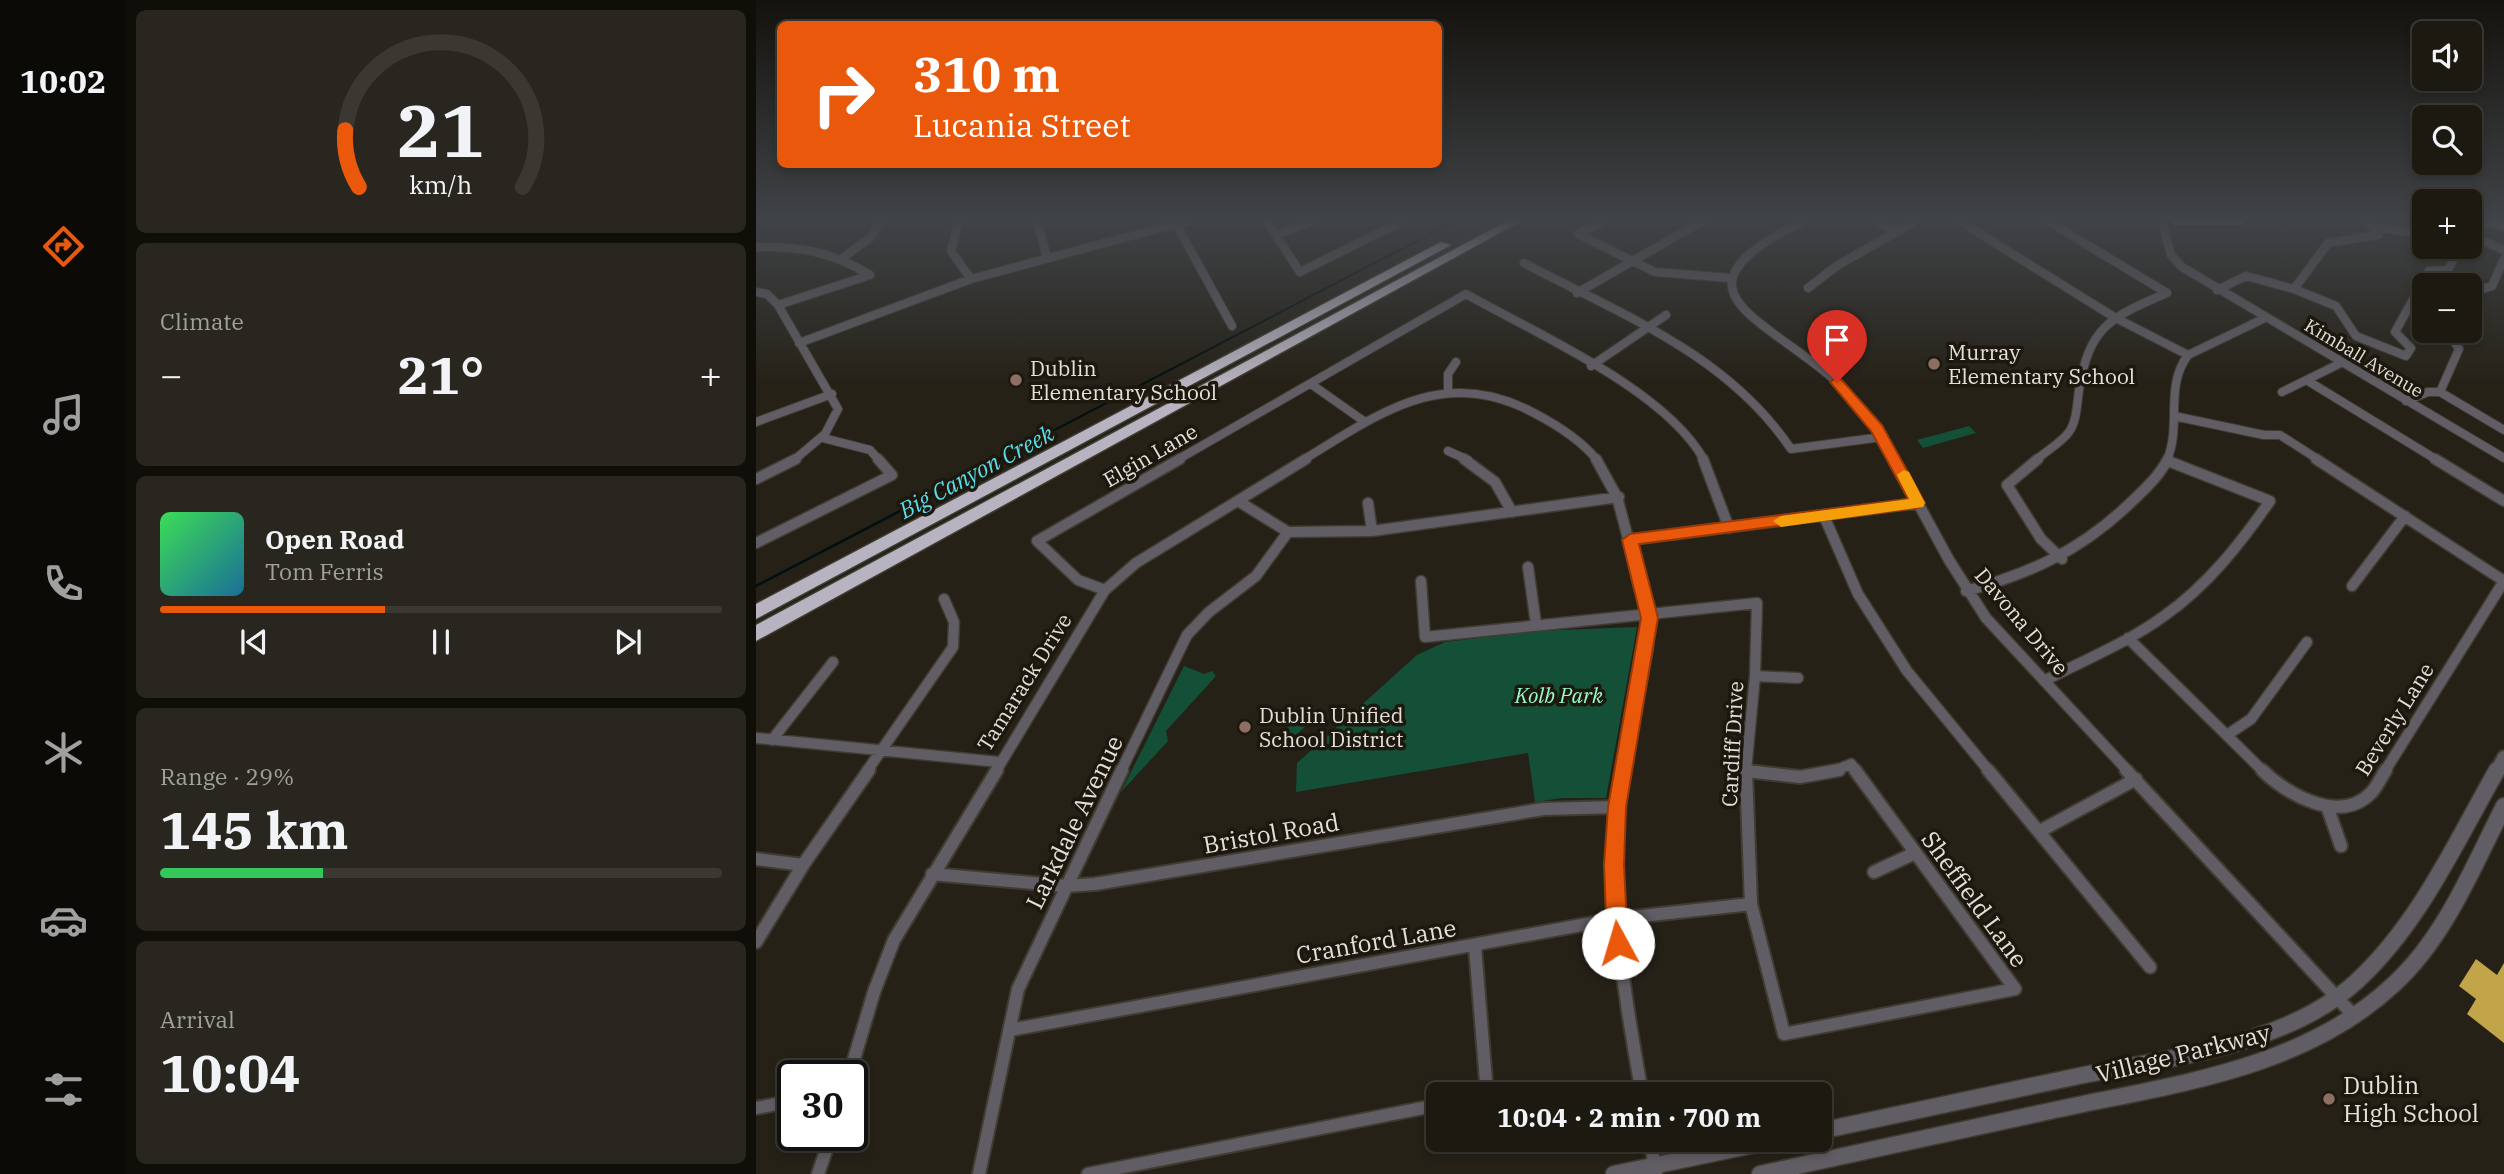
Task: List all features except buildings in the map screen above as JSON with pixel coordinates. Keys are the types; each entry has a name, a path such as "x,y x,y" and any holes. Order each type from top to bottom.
{"highway":[{"path":"756,612 1390,275"},
{"path":"756,634 1416,275"}],"street":[{"path":"778,305 870,275"},
{"path":"968,275 971,279"},
{"path":"799,343 986,275"},
{"path":"1204,275 1232,326"},
{"path":"1544,275 1715,367 1740,386 1782,430 1791,449 1882,437"},
{"path":"1577,293 1607,275"},
{"path":"1690,275 1730,278 1732,275"},
{"path":"1808,288 1825,275"},
{"path":"2046,275 2114,317 2188,355"},
{"path":"2062,559 2040,539 2007,485 2069,432 2074,422 2089,345 2114,317 2167,293 2137,275"},
{"name":"Kimball Avenue","path":"2194,275 2504,458"},
{"path":"2294,289 2305,275"},
{"path":"2217,290 2246,276 2294,289 2336,306 2356,336 2406,356 2411,348 2395,332 2427,275"},
{"path":"2482,289 2492,286 2497,275"},
{"name":"Davona Drive","path":"1730,278 1731,292 1748,317 1827,373 1858,404 1882,437 1966,591 1986,618 2355,1017"},
{"path":"756,292 767,294 778,305 832,394 838,409 823,438 790,463 756,479"},
{"name":"Elgin Lane","path":"1105,590 1078,580 1037,541 1466,294 1591,366"},
{"path":"1665,314 1591,366 1655,406 1698,450 1710,473 1729,528"},
{"path":"1966,591 2026,574 2062,559 2094,538 2158,476 2168,461 2173,442 2176,376 2188,355 2265,318"},
{"path":"2440,392 2459,349 2455,343"},
{"path":"1448,392 1448,374 1456,362"},
{"path":"2282,392 2341,363"},
{"path":"2308,381 2504,501"},
{"path":"1311,384 1365,422"},
{"path":"2406,401 2428,391 2440,392 2504,430"},
{"name":"Tamarack Drive","path":"854,1060 874,992 894,940 1105,590 1136,563 1365,422 1403,401 1448,392 1487,393 1507,398 1560,428 1604,465 1619,497 1650,618"},
{"path":"756,422 832,394"},
{"path":"2174,415 2264,435 2280,435 2504,581"},
{"path":"756,543 892,474 870,450 823,438"},
{"path":"1448,451 1465,458 1496,480 1505,491 1512,512"},
{"path":"2044,681 2163,617 2196,590 2249,531 2270,501 2168,461"},
{"path":"1238,500 1288,532 1371,531 1619,497"},
{"path":"1368,503 1371,531"},
{"path":"1630,540 1918,503"},
{"path":"1824,516 1858,594 1877,628 1908,671 2150,967"},
{"path":"2351,586 2405,516"},
{"name":"Larkdale Avenue","path":"979,1174 1018,989 1065,886 1187,635 1199,618 1250,581 1269,563 1288,532"},
{"path":"1528,568 1536,624"},
{"path":"1421,581 1425,636 1536,624 1650,618 1617,807 1614,919 1640,1082"},
{"name":"Beverly Lane","path":"2128,638 2289,792 2327,806 2362,802 2371,793 2504,581"},
{"path":"756,942 803,865 953,647 958,630 954,615 944,599"},
{"name":"Cardiff Drive","path":"1650,618 1758,603 1755,676 1746,771 1751,904 1784,1034"},
{"path":"2227,735 2251,719 2307,642"},
{"path":"772,740 833,662"},
{"path":"1755,676 1798,678"},
{"path":"756,738 999,762"},
{"name":"Village Parkway","path":"1832,1128 2242,1042 2292,1021 2336,997 2361,978 2389,948 2433,879 2504,757"},
{"name":"Sheffield Lane","path":"1746,771 1810,779 1834,773 1851,764 2015,989 1784,1034"},
{"path":"2040,831 2136,779"},
{"path":"2327,806 2341,846"},
{"name":"Village Parkway","path":"1760,1174 2222,1073 2277,1058 2355,1017 2396,983 2440,926 2504,806"},
{"name":"Bristol Road","path":"932,874 1065,886 1095,884 1543,809 1617,807"},
{"path":"1874,873 1915,853"},
{"path":"756,859 803,865"},
{"name":"Cranford Lane","path":"1010,1030 1475,947 1614,919 1751,904"},
{"path":"1475,947 1486,1082"},
{"path":"756,1108 777,1104"},
{"path":"1088,1174 1426,1107"},
{"path":"818,1174 826,1151"},
{"path":"1652,1152 1655,1170"},
{"path":"1614,1174 1655,1170 1729,1152"}],"green space":[{"path":"1969,426 1976,433 1923,448 1917,440"},
{"name":"Kolb Park","path":"1637,627 1606,798 1562,798 1535,802 1528,753 1296,792 1297,763 1417,655 1445,642 1537,631"},
{"path":"1184,666 1204,674 1212,671 1216,676 1166,731 1168,741 1121,792"},
{"path":"1303,705 1323,711 1287,743 1276,745"}],"waterway":[{"name":"Big Canyon Creek","path":"997,460 1352,275"},
{"name":"Big Canyon Creek","path":"756,586 1000,459"}],"slow traffic":[{"path":"1781,521 1918,503 1904,475"}],"place":[{"name":"Murray Elementary School","path":"1934,364"},
{"name":"Dublin Elementary School","path":"1016,380"},
{"name":"Dublin Unified School District","path":"1245,727"},
{"name":"Dublin High School","path":"2329,1099"}],"route":[{"path":"1618,943 1614,919 1617,807 1645,659 1650,618 1630,540 1918,503 1894,455 1877,429 1837,382"}]}
